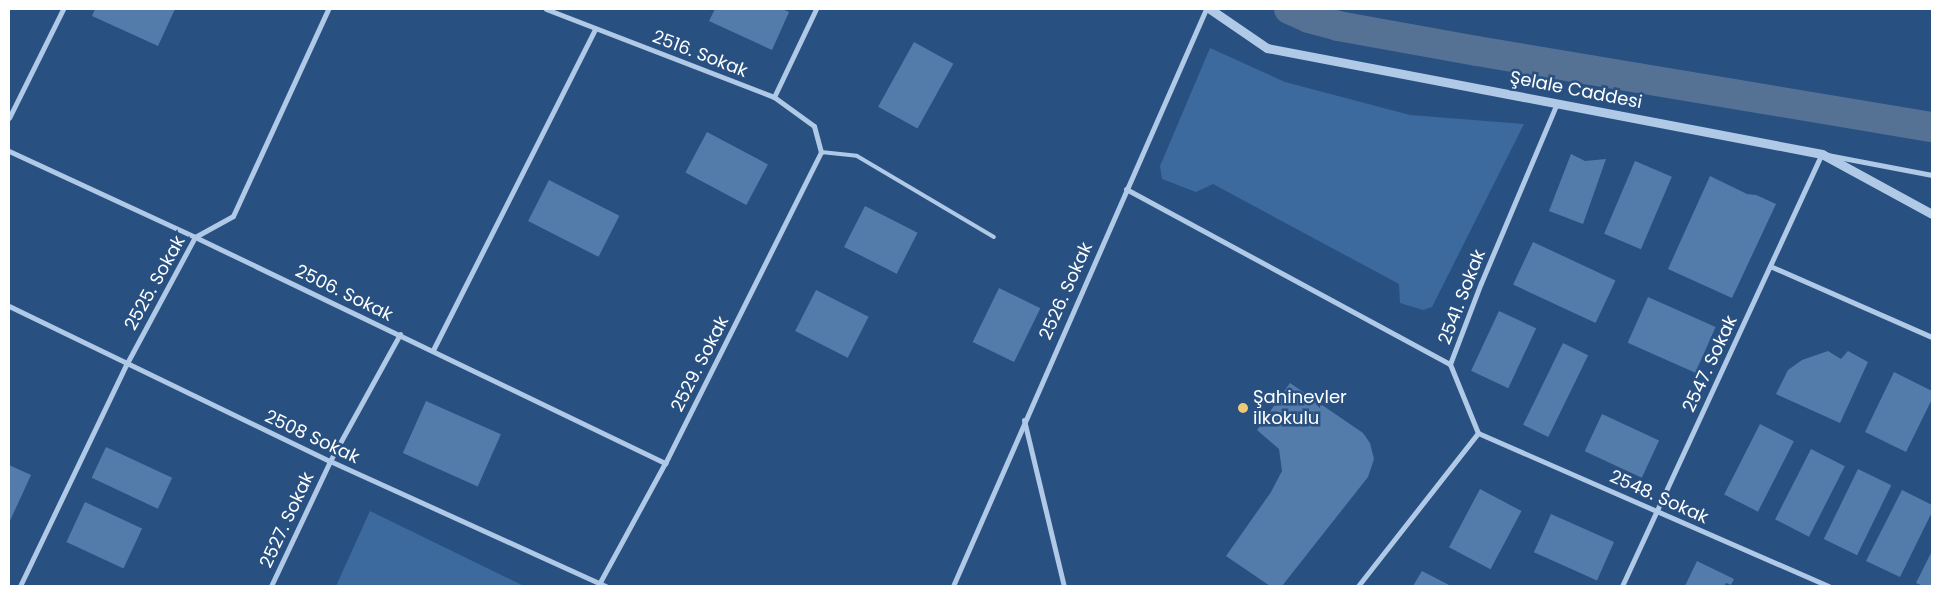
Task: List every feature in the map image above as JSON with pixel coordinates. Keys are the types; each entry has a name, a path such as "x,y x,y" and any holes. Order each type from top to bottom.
{"street":[{"path":"9,118 63,9"},
{"name":"2525. Sokak","path":"20,586 126,365 196,236 233,216 328,9"},
{"name":"2516. Sokak","path":"546,9 774,96 814,126 821,152"},
{"path":"774,96 816,9"},
{"name":"2526. Sokak","path":"953,586 1024,420 1206,9"},
{"name":"Şelale Caddesi","path":"1210,9 1266,48 1822,154 1932,214"},
{"path":"433,350 595,29"},
{"name":"2541. Sokak","path":"1478,433 1450,364 1481,283 1557,103"},
{"name":"2506. Sokak","path":"9,151 196,236 665,464"},
{"name":"2529. Sokak","path":"599,585 665,464 821,152"},
{"path":"1822,154 1932,175"},
{"name":"2547. Sokak","path":"1622,586 1822,154"},
{"path":"1126,189 1450,364"},
{"path":"1770,266 1932,337"},
{"name":"2508 Sokak","path":"9,306 126,365 330,461 599,585 606,586"},
{"name":"2527. Sokak","path":"271,586 330,461 400,334"},
{"path":"1024,420 1064,586"},
{"path":"1358,586 1478,433"},
{"name":"2548. Sokak","path":"1478,433 1829,586"}],"lane":[{"path":"821,152 857,156 994,237"}],"shaded area":[{"path":"1210,48 1285,82 1410,115 1524,124 1432,307 1423,310 1400,303 1399,284 1213,184 1196,192 1162,179 1160,166"},
{"path":"370,511 524,586 336,586"}],"building":[{"path":"95,9 175,9 158,46 92,16"},
{"path":"715,9 782,9 789,12 772,50 709,21"},
{"path":"914,42 953,64 917,129 878,107"},
{"path":"707,132 768,164 746,205 685,173"},
{"path":"1571,154 1585,161 1606,159 1583,224 1549,211"},
{"path":"1635,161 1672,177 1641,249 1604,234"},
{"path":"1710,176 1747,194 1756,195 1776,204 1732,298 1668,269"},
{"path":"549,180 619,216 599,257 528,221"},
{"path":"865,206 918,233 897,274 844,247"},
{"path":"1533,242 1615,280 1596,323 1513,285"},
{"path":"999,288 1040,308 1014,362 973,342"},
{"path":"816,290 869,317 848,358 795,331"},
{"path":"1648,297 1716,327 1695,373 1628,343"},
{"path":"1499,311 1536,328 1508,388 1471,371"},
{"path":"1563,343 1588,355 1548,437 1523,425"},
{"path":"1828,351 1841,359 1848,351 1868,362 1840,423 1776,394 1788,370 1802,360"},
{"path":"1894,372 1932,391 1932,399 1906,452 1865,432"},
{"path":"1290,383 1363,433 1370,443 1374,459 1368,477 1282,586 1270,586 1226,556 1271,492 1282,471 1279,449 1257,430"},
{"path":"426,401 501,434 478,486 403,453"},
{"path":"1602,414 1659,441 1642,478 1585,451"},
{"path":"1760,424 1794,441 1758,512 1724,494"},
{"path":"106,447 172,478 158,509 92,478"},
{"path":"1811,449 1845,466 1809,537 1775,519"},
{"path":"9,465 31,475 9,523"},
{"path":"1858,469 1891,485 1857,555 1824,539"},
{"path":"1480,489 1521,511 1491,569 1449,547"},
{"path":"1902,490 1932,505 1932,512 1900,577 1866,561"},
{"path":"85,502 142,529 124,569 66,542"},
{"path":"1551,514 1614,542 1597,580 1534,552"},
{"path":"1932,551 1932,586 1923,586 1916,583"},
{"path":"1697,561 1734,579 1731,585 1726,583 1724,586 1685,586"},
{"path":"1422,571 1451,586 1413,586"}],"waterway":[{"path":"1289,9 1309,18 1338,26 1932,127"}],"place":[{"name":"Şahinevler ilkokulu","path":"1243,408"}]}
